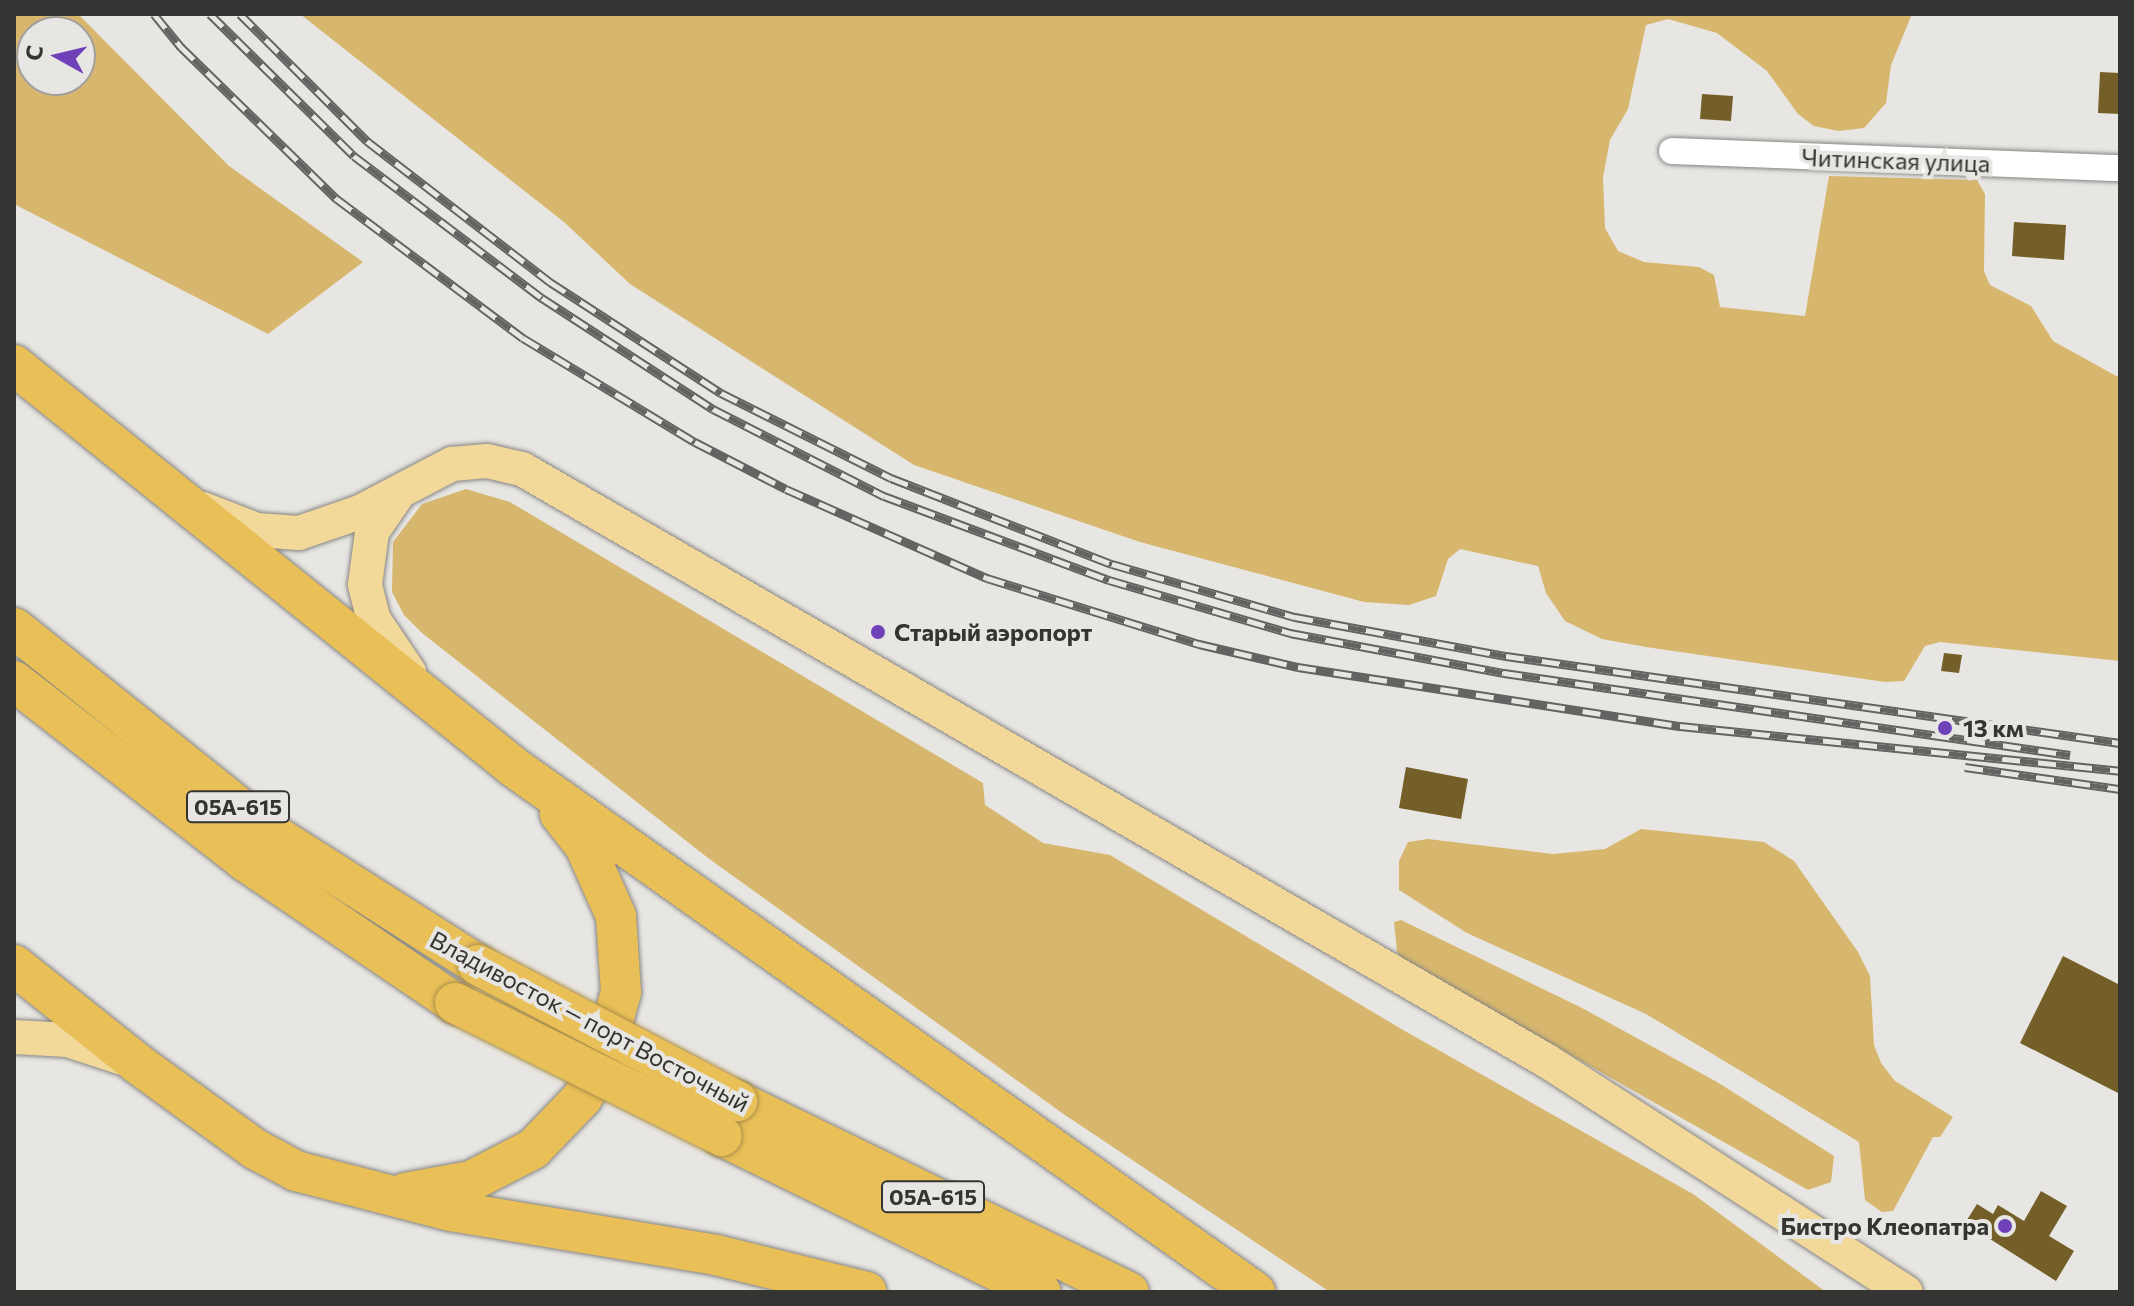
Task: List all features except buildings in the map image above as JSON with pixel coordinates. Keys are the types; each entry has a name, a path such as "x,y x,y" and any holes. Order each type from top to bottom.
{"highway":[{"path":"14,365 515,768 1255,1292"},
{"path":"14,403 120,453"},
{"name":"Владивосток — порт Восточный","path":"14,628 268,831 729,1119 1041,1292"},
{"name":"Владивосток — порт Восточный","path":"14,681 245,861 455,1003 1129,1292"},
{"path":"335,1183 403,1193 437,1190 503,1167 559,1125 601,1066 621,992 616,916 585,846 515,768"},
{"path":"14,965 138,1064 255,1149 296,1171 451,1211 716,1255 867,1292"}],"main road":[{"path":"177,498 257,530 299,533 322,529 404,488 434,469 469,461 505,464 538,478 1547,1061 1906,1292"},
{"path":"404,488 372,532 365,585 382,636 431,701"},
{"path":"14,1037 68,1040 138,1064"}],"street":[{"name":"Читинская улица","path":"1672,151 2120,168"}],"shaded area":[{"path":"14,14 80,16 16,16 16,96 96,96 96,32 229,166 363,262 268,334 14,204"},
{"path":"300,14 1912,14 1891,65 1886,103 1864,128 1838,131 1814,126 1798,114 1767,71 1717,33 1668,19 1646,25 1628,109 1610,140 1603,177 1605,228 1618,251 1644,262 1699,267 1714,275 1720,307 1805,316 1829,176 1977,180 1985,194 1984,271 1990,285 2031,306 2053,341 2120,378 2120,661 1940,642 1925,646 1904,681 1885,682 1646,647 1602,639 1565,621 1546,593 1538,566 1460,549 1448,559 1436,596 1409,605 1364,602 1140,542 914,465 630,284 564,222"},
{"path":"466,489 510,502 983,783 985,805 1043,843 1110,855 1403,1030 1693,1194 1826,1292 1330,1292 1065,1115 708,858 422,633 404,615 392,592 393,542 422,504"},
{"path":"1641,829 1764,842 1794,861 1858,952 1870,976 1874,1045 1881,1063 1895,1081 1953,1117 1940,1137 1933,1137 1893,1211 1882,1212 1865,1200 1859,1142 1646,1014 1467,933 1399,890 1399,861 1408,842 1428,839 1553,854 1605,849"},
{"path":"1401,920 1582,1008 1717,1082 1834,1156 1831,1182 1808,1190 1405,961 1397,952 1394,922"}],"railway":[{"path":"154,14 181,47 337,199 523,338 695,442 786,489 987,578 1199,644 1298,667 1680,726 2120,771"},
{"path":"210,14 354,156 542,298 713,409 884,496 1109,580 1290,633 1504,673 2070,755"},
{"path":"240,14 367,141 550,282 721,393 891,478 1112,564 1295,617 1506,656 2120,743"},
{"path":"1965,767 2120,789"}],"place":[{"name":"Старый аэропорт","path":"878,632"},
{"name":"13 км","path":"1945,728"},
{"name":"Бистро Клеопатра","path":"2005,1226"}]}
